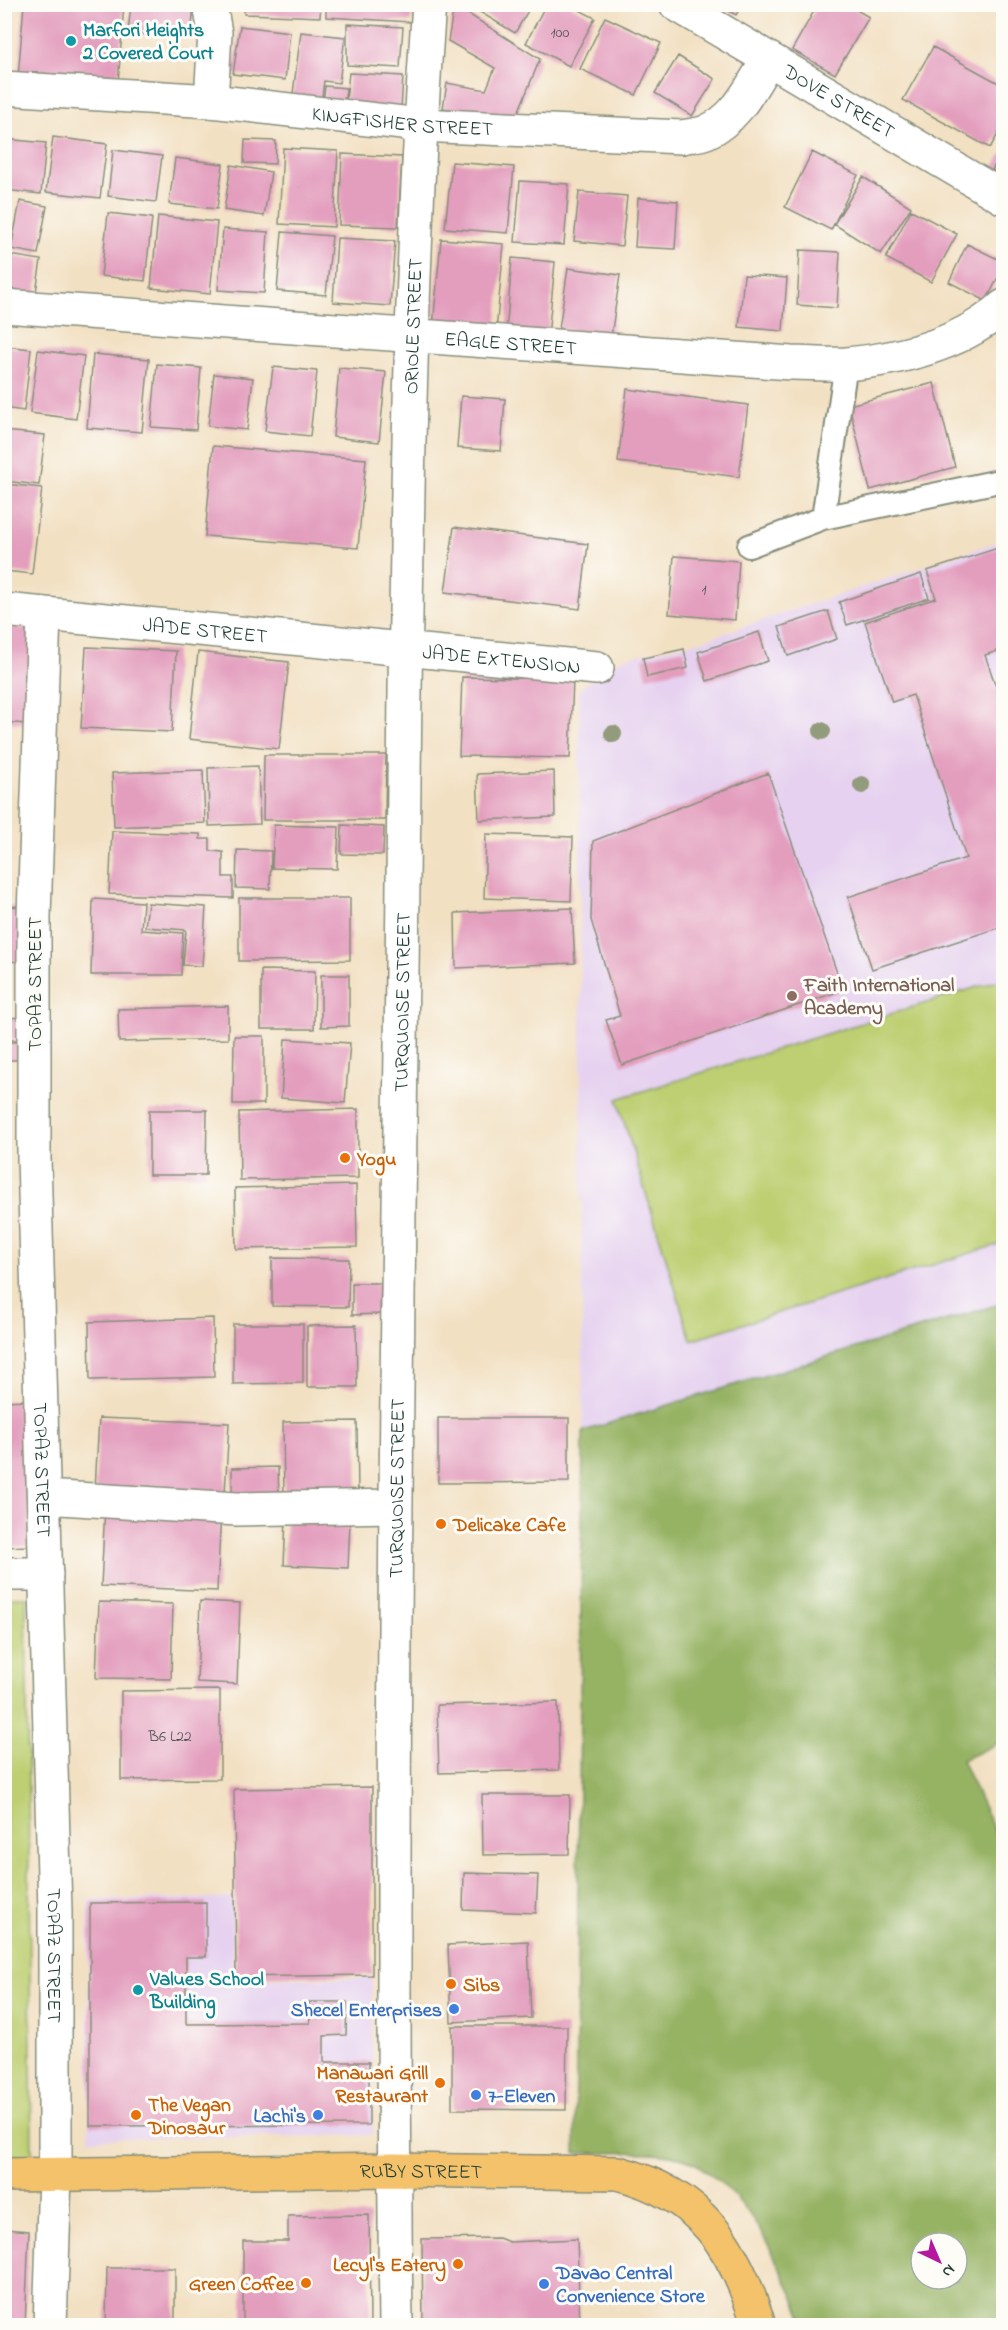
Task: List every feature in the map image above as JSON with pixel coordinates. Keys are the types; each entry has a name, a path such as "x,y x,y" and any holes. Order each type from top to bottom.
{"main road":[{"name":"RUBY STREET","path":"4,2175 394,2170 618,2173 643,2180 671,2194 700,2215 720,2237 749,2291 759,2325"}],"street":[{"path":"210,4 215,33 211,101"},
{"name":"ORIOLE STREET","path":"406,650 412,337 420,125 429,4"},
{"name":"DOVE STREET","path":"676,4 1004,198"},
{"name":"KINGFISHER STREET","path":"4,88 211,101 420,125 682,137 705,132 725,120 741,104 768,60"},
{"name":"EAGLE STREET","path":"4,306 412,337 791,363 846,364 921,350 960,336 988,320 1004,306"},
{"name":"JADE STREET","path":"4,610 406,650"},
{"name":"TOPAZ STREET","path":"44,614 34,917 34,1135 55,1911 55,2175 50,2325"},
{"name":"JADE EXTENSION","path":"406,650 597,669"},
{"name":"TURQUOISE STREET","path":"396,2325 394,2170 395,1506 406,650"},
{"path":"44,1497 237,1509 395,1506"},
{"path":"4,1574 46,1574"}],"lane":[{"path":"823,518 846,364"},
{"path":"749,546 823,518 1004,480"}],"shaded area":[{"name":"Faith International Academy","path":"1003,540 1003,1303 583,1431 579,689 623,658 698,642"},
{"name":"Values School Building","path":"232,1898 233,1979 372,1978 373,2135 89,2139 88,1900"}],"green space":[{"path":"1003,979 1003,1243 691,1340 617,1099"},
{"path":"1003,1303 1003,1741 962,1760 1003,1850 1003,2325 806,2325 777,2262 755,2222 726,2187 699,2166 689,2160 662,2154 575,2153 583,1431"},
{"path":"5,1597 26,1597 32,2156 5,2156"}],"building":[{"name":"Marfori Heights 2 Covered Court","path":"24,4 124,4 118,84 18,78"},
{"path":"131,4 194,4 191,38 128,33"},
{"path":"244,4 321,4 320,17 244,14"},
{"path":"326,4 412,4 411,22 326,17"},
{"path":"475,4 532,4 515,33 473,8"},
{"path":"546,4 568,4 595,18 569,66 526,43"},
{"path":"717,4 743,4 736,15"},
{"path":"818,4 846,4 869,17 835,74 792,50"},
{"path":"454,5 540,59 515,120 443,108 447,83 486,90 495,68 448,41"},
{"path":"605,17 661,43 636,95 580,69"},
{"path":"347,24 403,27 400,68 347,65"},
{"path":"240,26 290,32 285,80 233,74"},
{"path":"301,32 345,37 339,83 324,81 321,104 292,101"},
{"path":"933,47 1004,86 1004,124 990,148 903,100"},
{"path":"678,56 715,79 692,116 655,93"},
{"path":"349,73 403,76 401,111 345,109"},
{"path":"325,86 346,88 343,115 322,112"},
{"path":"53,137 107,144 100,198 46,192"},
{"path":"4,139 46,143 41,194 4,190"},
{"path":"245,140 276,141 275,164 244,163"},
{"path":"283,148 338,151 334,227 279,224"},
{"path":"113,150 162,156 156,202 108,196"},
{"path":"1004,150 1004,177 992,170"},
{"path":"812,152 858,175 831,230 785,207"},
{"path":"342,154 402,157 398,227 339,225"},
{"path":"175,158 223,164 217,209 169,204"},
{"path":"452,162 514,167 508,233 445,228"},
{"path":"231,165 271,172 264,216 224,210"},
{"path":"863,177 911,207 881,254 834,224"},
{"path":"520,181 569,184 564,245 515,242"},
{"path":"579,192 627,196 622,246 574,241"},
{"path":"638,198 678,201 675,249 635,247"},
{"path":"20,201 47,206 38,254 11,249"},
{"path":"911,210 957,234 931,282 886,258"},
{"path":"108,213 152,218 145,281 101,276"},
{"path":"158,216 217,222 210,294 151,288"},
{"path":"223,229 268,232 264,293 218,290"},
{"path":"282,232 332,236 326,295 277,291"},
{"path":"337,238 395,241 390,306 333,302"},
{"path":"441,239 504,244 496,332 433,327"},
{"path":"967,244 1004,262 986,301 949,282"},
{"path":"800,250 840,252 837,308 797,305"},
{"path":"4,254 41,260 35,299 4,295"},
{"path":"512,258 555,262 548,338 506,335"},
{"path":"568,268 620,275 611,337 559,329"},
{"path":"744,275 787,278 783,331 739,327"},
{"path":"4,346 31,349 24,411 4,408"},
{"path":"38,350 84,356 76,419 30,413"},
{"path":"93,354 149,359 142,432 87,428"},
{"path":"157,364 201,368 196,430 151,427"},
{"path":"273,367 317,371 310,436 265,431"},
{"path":"339,368 386,372 379,442 333,437"},
{"path":"214,374 253,378 247,430 208,426"},
{"path":"934,383 955,467 870,490 849,405"},
{"path":"627,389 748,405 739,477 618,462"},
{"path":"461,396 505,399 501,451 457,448"},
{"path":"4,431 45,435 39,485 4,481"},
{"path":"213,446 366,459 358,548 205,536"},
{"path":"5,484 42,488 32,574 5,571"},
{"path":"454,527 588,544 580,609 445,592"},
{"path":"1004,546 1004,649 985,655 1004,710 1004,926 872,969 848,897 966,858 913,695 892,702 865,622 936,598 927,571"},
{"path":"674,556 739,561 735,620 669,614"},
{"path":"921,574 929,598 847,625 839,602"},
{"path":"828,611 837,639 788,656 779,627"},
{"path":"4,626 36,629 26,724 4,722"},
{"path":"759,632 768,661 707,681 698,652"},
{"path":"86,647 176,651 172,732 81,728"},
{"path":"684,649 688,668 647,677 643,658"},
{"path":"198,652 289,662 279,749 189,739"},
{"path":"462,677 573,679 570,758 459,756"},
{"path":"264,755 386,755 385,820 263,820"},
{"path":"258,766 260,824 209,826 208,768"},
{"path":"203,770 205,823 114,827 112,773"},
{"path":"554,771 555,817 479,820 477,774"},
{"path":"768,773 843,990 622,1065 606,1020 620,1016 591,920 593,841"},
{"path":"274,825 339,827 337,869 272,868"},
{"path":"342,825 384,827 383,855 341,854"},
{"path":"112,831 200,834 200,839 210,839 210,851 223,852 223,877 233,877 233,898 109,894"},
{"path":"486,834 573,837 571,901 484,898"},
{"path":"237,850 271,851 270,889 236,888"},
{"path":"239,898 350,898 350,960 239,961"},
{"path":"93,899 143,902 141,930 183,933 181,975 91,975"},
{"path":"148,903 206,907 202,966 183,965 186,930 145,927"},
{"path":"4,906 26,907 23,962 4,961"},
{"path":"572,908 575,963 456,968 455,913"},
{"path":"261,970 315,971 314,1029 261,1029"},
{"path":"321,975 349,975 349,1026 321,1027"},
{"path":"228,1006 228,1039 119,1042 118,1009"},
{"path":"31,1017 31,1040 4,1040 4,1018"},
{"path":"234,1036 264,1036 264,1104 233,1104"},
{"path":"285,1039 350,1043 345,1103 281,1098"},
{"path":"4,1042 32,1042 32,1060 4,1060"},
{"path":"358,1109 358,1178 240,1180 239,1112"},
{"path":"149,1110 207,1110 206,1175 149,1175"},
{"path":"356,1185 357,1247 236,1249 235,1188"},
{"path":"272,1258 349,1259 348,1307 272,1306"},
{"path":"352,1283 381,1283 380,1314 352,1315"},
{"path":"213,1318 214,1377 90,1380 89,1322"},
{"path":"233,1324 303,1324 303,1383 233,1384"},
{"path":"356,1325 357,1387 307,1387 307,1326"},
{"path":"26,1400 30,1546 4,1547 4,1401"},
{"path":"99,1418 229,1423 225,1494 95,1489"},
{"path":"438,1418 569,1418 569,1482 438,1483"},
{"path":"357,1421 358,1497 284,1497 283,1422"},
{"path":"278,1467 279,1498 232,1499 232,1468"},
{"path":"105,1506 221,1511 217,1591 101,1586"},
{"path":"286,1518 350,1521 348,1568 284,1565"},
{"path":"200,1601 240,1603 237,1684 197,1682"},
{"path":"99,1602 173,1604 171,1679 96,1678"},
{"path":"220,1690 220,1779 121,1780 121,1691"},
{"path":"558,1702 559,1770 439,1773 437,1705"},
{"path":"372,1787 372,1975 236,1977 234,1789"},
{"path":"482,1795 570,1795 569,1854 483,1855"},
{"path":"464,1873 538,1875 536,1913 463,1910"},
{"name":"Values School Building","path":"206,1902 206,1957 186,1957 186,2024 310,2023 309,2002 347,2002 346,2035 324,2036 324,2062 369,2062 369,2125 90,2126 90,1903"},
{"path":"528,1941 531,2018 451,2022 448,1945"},
{"path":"452,2026 567,2026 566,2110 452,2109"},
{"name":"Green Coffee","path":"369,2215 370,2326 243,2326 243,2241 288,2241 288,2216"},
{"path":"4,2229 29,2231 25,2326 4,2326"},
{"path":"499,2238 509,2242 577,2239 580,2326 423,2326 422,2239"},
{"path":"107,2268 175,2268 175,2326 106,2326"}],"place":[{"name":"Marfori Heights 2 Covered Court","path":"71,41"},
{"name":"Faith International Academy","path":"792,996"},
{"name":"Yogu","path":"345,1158"},
{"name":"Delicake Cafe","path":"441,1524"},
{"name":"Sibs","path":"451,1984"},
{"name":"Values School Building","path":"138,1990"},
{"name":"Shecel Enterprises","path":"454,2009"},
{"name":"Manawari Grill Restaurant","path":"440,2083"},
{"name":"7-Eleven","path":"476,2095"},
{"name":"The Vegan Dinosaur","path":"136,2115"},
{"name":"Lachi's","path":"318,2115"},
{"name":"Lecyl's Eatery","path":"458,2264"},
{"name":"Green Coffee","path":"306,2283"},
{"name":"Davao Central Convenience Store","path":"544,2284"}]}
